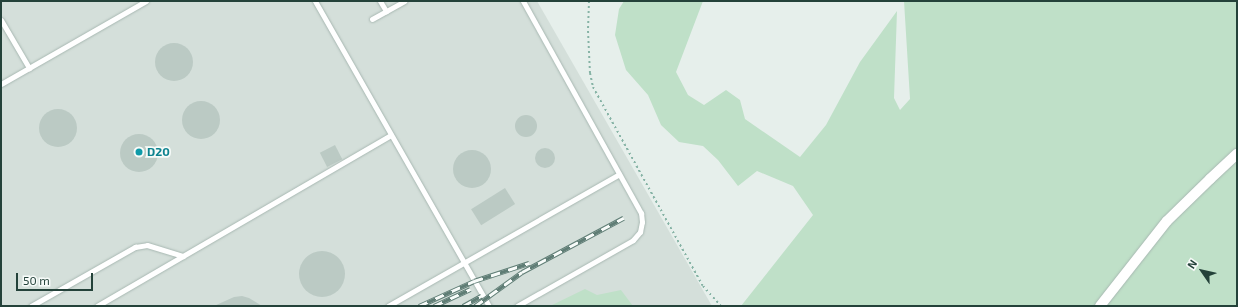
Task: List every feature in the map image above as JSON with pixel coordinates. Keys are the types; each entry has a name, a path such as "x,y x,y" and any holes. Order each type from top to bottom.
{"street":[{"path":"1100,306 1167,221 1210,178 1237,154"}],"lane":[{"path":"1,84 146,1"},
{"path":"315,1 488,306"},
{"path":"380,1 386,11"},
{"path":"372,19 404,1"},
{"path":"517,306 633,240 640,232 642,222 641,213 523,1"},
{"path":"1,20 29,68"},
{"path":"97,306 391,135"},
{"path":"388,306 619,174"},
{"path":"31,306 135,247 147,245 183,256"}],"path":[{"path":"589,1 588,31 590,73 594,87 703,286 721,306"}],"shaded area":[{"path":"1,1 537,1 712,306 1,306"}],"green space":[{"path":"624,1 703,1 676,72 688,95 704,105 726,90 740,100 745,119 800,157 826,125 860,62 897,11 894,98 900,110 910,99 904,1 1237,1 1237,306 741,306 813,215 793,186 757,171 738,186 718,160 703,146 679,142 661,125 648,95 626,70 615,35 619,9"},
{"path":"585,289 597,295 621,290 633,306 550,306"}],"building":[{"path":"174,43 184,46 190,52 193,62 190,72 184,78 174,81 164,78 158,72 155,62 158,52 164,46"},
{"path":"201,101 211,104 217,110 220,120 217,130 211,136 201,139 191,136 185,130 182,120 185,110 191,104"},
{"path":"58,109 68,112 74,118 77,128 74,138 68,144 58,147 48,144 42,138 39,128 42,118 48,112"},
{"path":"526,115 534,118 537,126 534,134 526,137 518,134 515,126 518,118"},
{"name":"D20","path":"139,134 149,137 155,143 158,153 155,163 149,169 139,172 129,169 123,163 120,153 123,143 129,137"},
{"path":"335,145 342,159 327,167 320,153"},
{"path":"545,148 552,151 555,158 552,165 545,168 538,165 535,158 538,151"},
{"path":"472,150 482,153 488,159 491,169 488,179 482,185 472,188 462,185 456,179 453,169 456,159 462,153"},
{"path":"505,188 515,204 481,225 471,209"},
{"path":"317,251 327,251 339,257 344,265 344,283 339,291 331,296 317,297 309,294 302,287 299,279 299,269 302,261 309,254"},
{"path":"242,296 249,298 262,306 214,306 234,297"}],"railway":[{"path":"475,306 522,272 623,218"},
{"path":"419,306 474,281 529,263"},
{"path":"434,306 470,289"},
{"path":"463,306 481,296"}],"place":[{"name":"D20","path":"139,152"}]}
